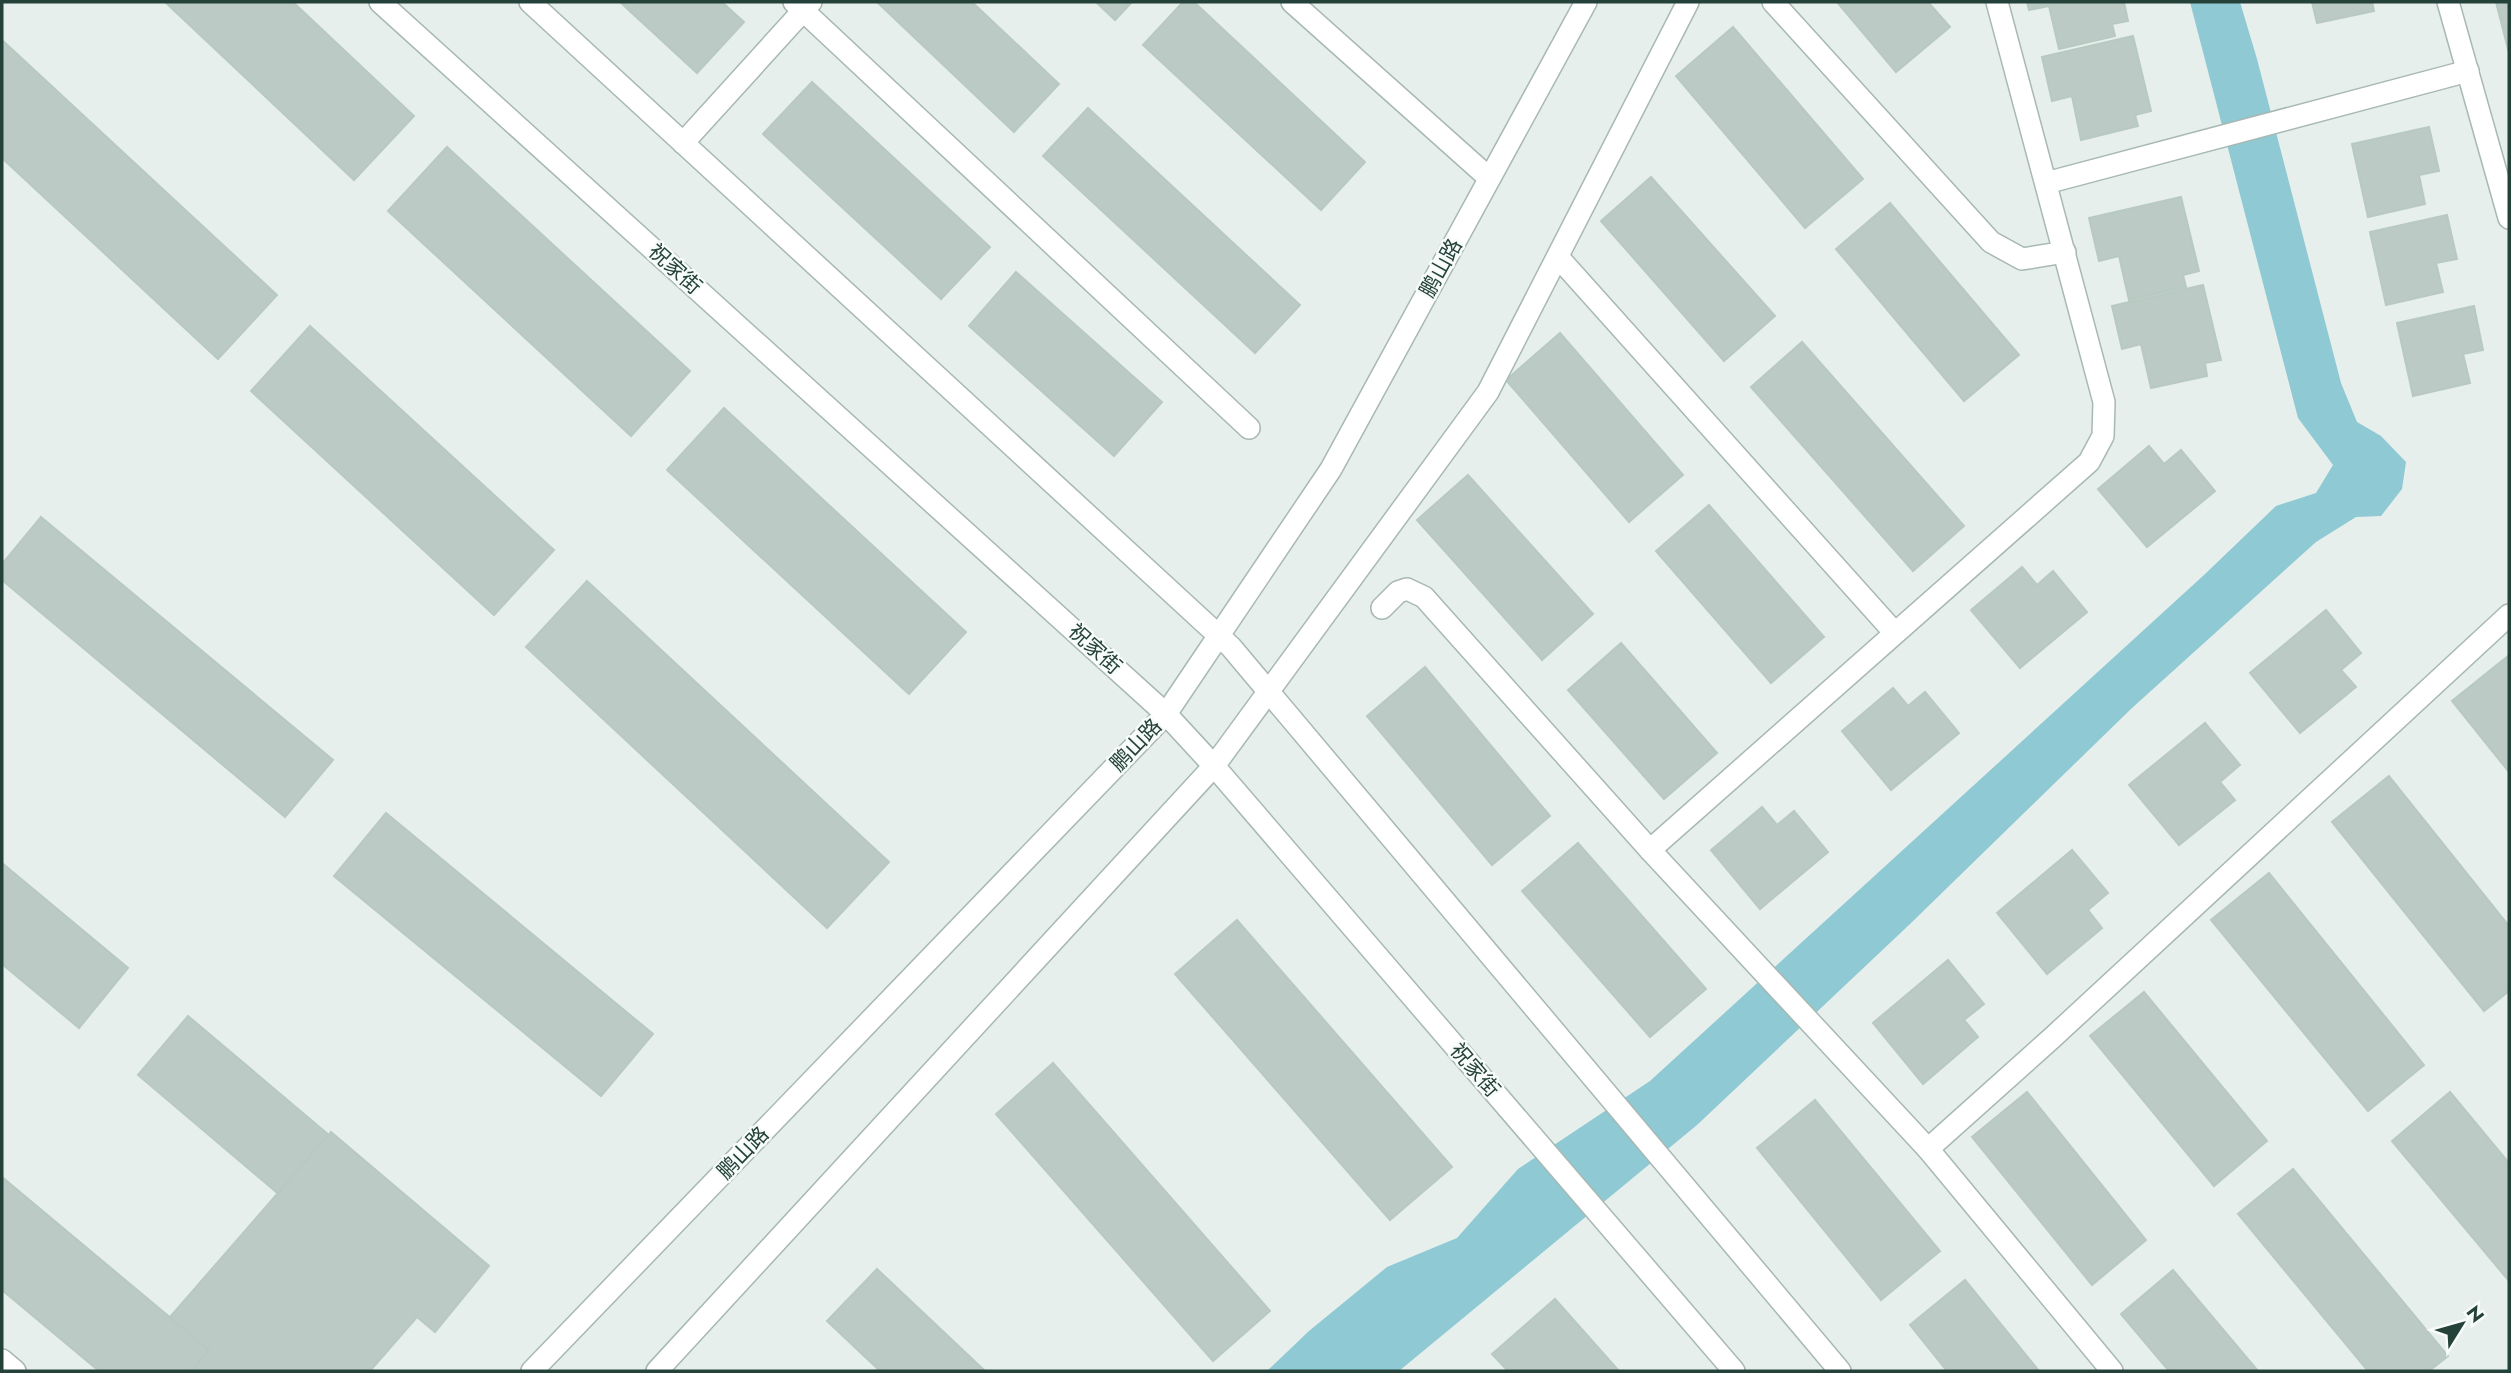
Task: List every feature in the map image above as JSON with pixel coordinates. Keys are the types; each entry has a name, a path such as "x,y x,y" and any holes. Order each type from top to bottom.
{"street":[{"name":"祝家街","path":"380,2 1166,714 1214,766 1734,1371"},
{"path":"530,2 1219,636 1268,690 1840,1371"},
{"path":"1292,2 1489,178"},
{"name":"鹏山路","path":"532,1371 1166,714 1331,469 1586,2"},
{"path":"657,1371 1214,766 1488,393 1688,2"},
{"path":"1773,2 1991,243 2022,259 2065,253"},
{"path":"1650,850 2089,462 2103,436 2104,402 1997,2"},
{"path":"2448,2 2509,218"},
{"path":"683,143 803,5 1249,428"},
{"path":"2046,183 2468,71"},
{"path":"1558,257 1894,632"},
{"path":"1382,608 1398,592 1407,589 1424,597 1650,850 1928,1149 2112,1371"},
{"path":"1928,1149 2509,615"},
{"path":"2,1360 15,1371"}],"water":[{"path":"2190,2 2240,2 2341,383 2357,422 2381,436 2406,462 2402,489 2381,516 2356,517 2316,542 2132,708 1910,924 1697,1125 1399,1371 1267,1371 1309,1331 1387,1267 1457,1238 1518,1169 1650,1081 2204,575 2276,506 2316,493 2333,465 2298,418"}],"building":[{"path":"165,2 293,2 414,116 354,180"},
{"path":"620,2 722,2 744,22 697,73"},
{"path":"877,2 972,2 1059,84 1014,132"},
{"path":"1096,2 1132,2 1115,20"},
{"path":"1183,2 1194,2 1365,162 1321,210 1143,45"},
{"path":"1837,2 1928,2 1950,27 1896,72"},
{"path":"2027,2 2124,2 2128,21 2112,24 2115,36 2059,49 2049,6 2029,10"},
{"path":"2312,2 2372,2 2374,11 2317,23"},
{"path":"2496,2 2509,2 2509,53"},
{"path":"1733,27 1863,179 1805,228 1676,76"},
{"path":"2133,36 2151,111 2135,115 2138,126 2081,140 2072,96 2052,101 2042,57"},
{"path":"2,40 277,295 218,359 2,158"},
{"path":"812,82 990,247 941,299 763,134"},
{"path":"1088,108 1300,305 1255,353 1043,156"},
{"path":"2429,127 2439,171 2419,175 2425,204 2368,217 2352,144"},
{"path":"447,147 690,371 631,436 388,211"},
{"path":"1651,177 1775,316 1724,361 1601,221"},
{"path":"2181,197 2199,271 2183,275 2186,287 2129,300 2119,256 2099,261 2089,218"},
{"path":"1890,203 2019,355 1964,401 1836,249"},
{"path":"2447,215 2457,259 2436,263 2443,292 2386,305 2370,232"},
{"path":"1016,272 1162,402 1114,456 969,326"},
{"path":"2203,285 2221,360 2205,363 2207,376 2151,388 2141,344 2122,349 2112,306"},
{"path":"2474,306 2483,350 2463,354 2470,383 2413,396 2397,323"},
{"path":"310,326 554,550 494,615 251,391"},
{"path":"1560,333 1683,475 1629,522 1506,380"},
{"path":"1802,342 1964,526 1913,571 1751,387"},
{"path":"724,408 966,632 909,694 667,470"},
{"path":"2149,446 2164,464 2181,450 2215,491 2147,547 2098,489"},
{"path":"1468,475 1593,614 1542,660 1417,520"},
{"path":"1709,505 1824,637 1771,683 1656,551"},
{"path":"41,517 333,760 285,817 2,580 2,564"},
{"path":"2022,567 2037,585 2053,571 2087,612 2020,668 1971,610"},
{"path":"587,581 889,862 827,928 526,647"},
{"path":"2326,610 2361,653 2341,670 2356,687 2300,733 2250,673"},
{"path":"1621,643 1717,753 1664,799 1568,690"},
{"path":"2508,656 2509,658 2509,772 2452,701"},
{"path":"1425,667 1550,816 1492,865 1367,716"},
{"path":"1893,688 1908,706 1925,692 1959,733 1891,790 1842,731"},
{"path":"2205,723 2240,765 2220,782 2235,800 2179,845 2129,785"},
{"path":"2389,776 2509,926 2509,991 2484,1011 2332,822"},
{"path":"1762,807 1777,825 1794,811 1828,852 1760,909 1711,850"},
{"path":"386,813 653,1034 601,1096 334,876"},
{"path":"1578,843 1706,989 1650,1037 1522,891"},
{"path":"2072,850 2108,893 2088,910 2102,928 2047,974 1997,913"},
{"path":"2,863 128,968 79,1028 2,964"},
{"path":"2269,873 2424,1065 2368,1111 2211,920"},
{"path":"1237,920 1452,1167 1390,1220 1175,974"},
{"path":"1948,960 1984,1004 1964,1020 1978,1037 1923,1084 1873,1023"},
{"path":"2144,992 2267,1141 2214,1186 2090,1036"},
{"path":"188,1016 483,1265 433,1325 138,1075"},
{"path":"1053,1063 1270,1311 1213,1361 996,1114"},
{"path":"2027,1092 2146,1240 2092,1285 1972,1137"},
{"path":"2450,1092 2509,1163 2509,1281 2392,1141"},
{"path":"1815,1100 1940,1251 1881,1300 1757,1148"},
{"path":"331,1132 489,1266 435,1332 417,1317 370,1371 123,1371"},
{"path":"2293,1169 2448,1356 2429,1371 2368,1371 2238,1214"},
{"path":"2,1177 209,1350 192,1371 99,1371 2,1290"},
{"path":"877,1269 985,1371 880,1371 827,1321"},
{"path":"2173,1270 2258,1371 2169,1371 2121,1314"},
{"path":"1965,1280 2039,1371 1947,1371 1910,1325"},
{"path":"1555,1299 1619,1371 1508,1371 1492,1354"}]}
